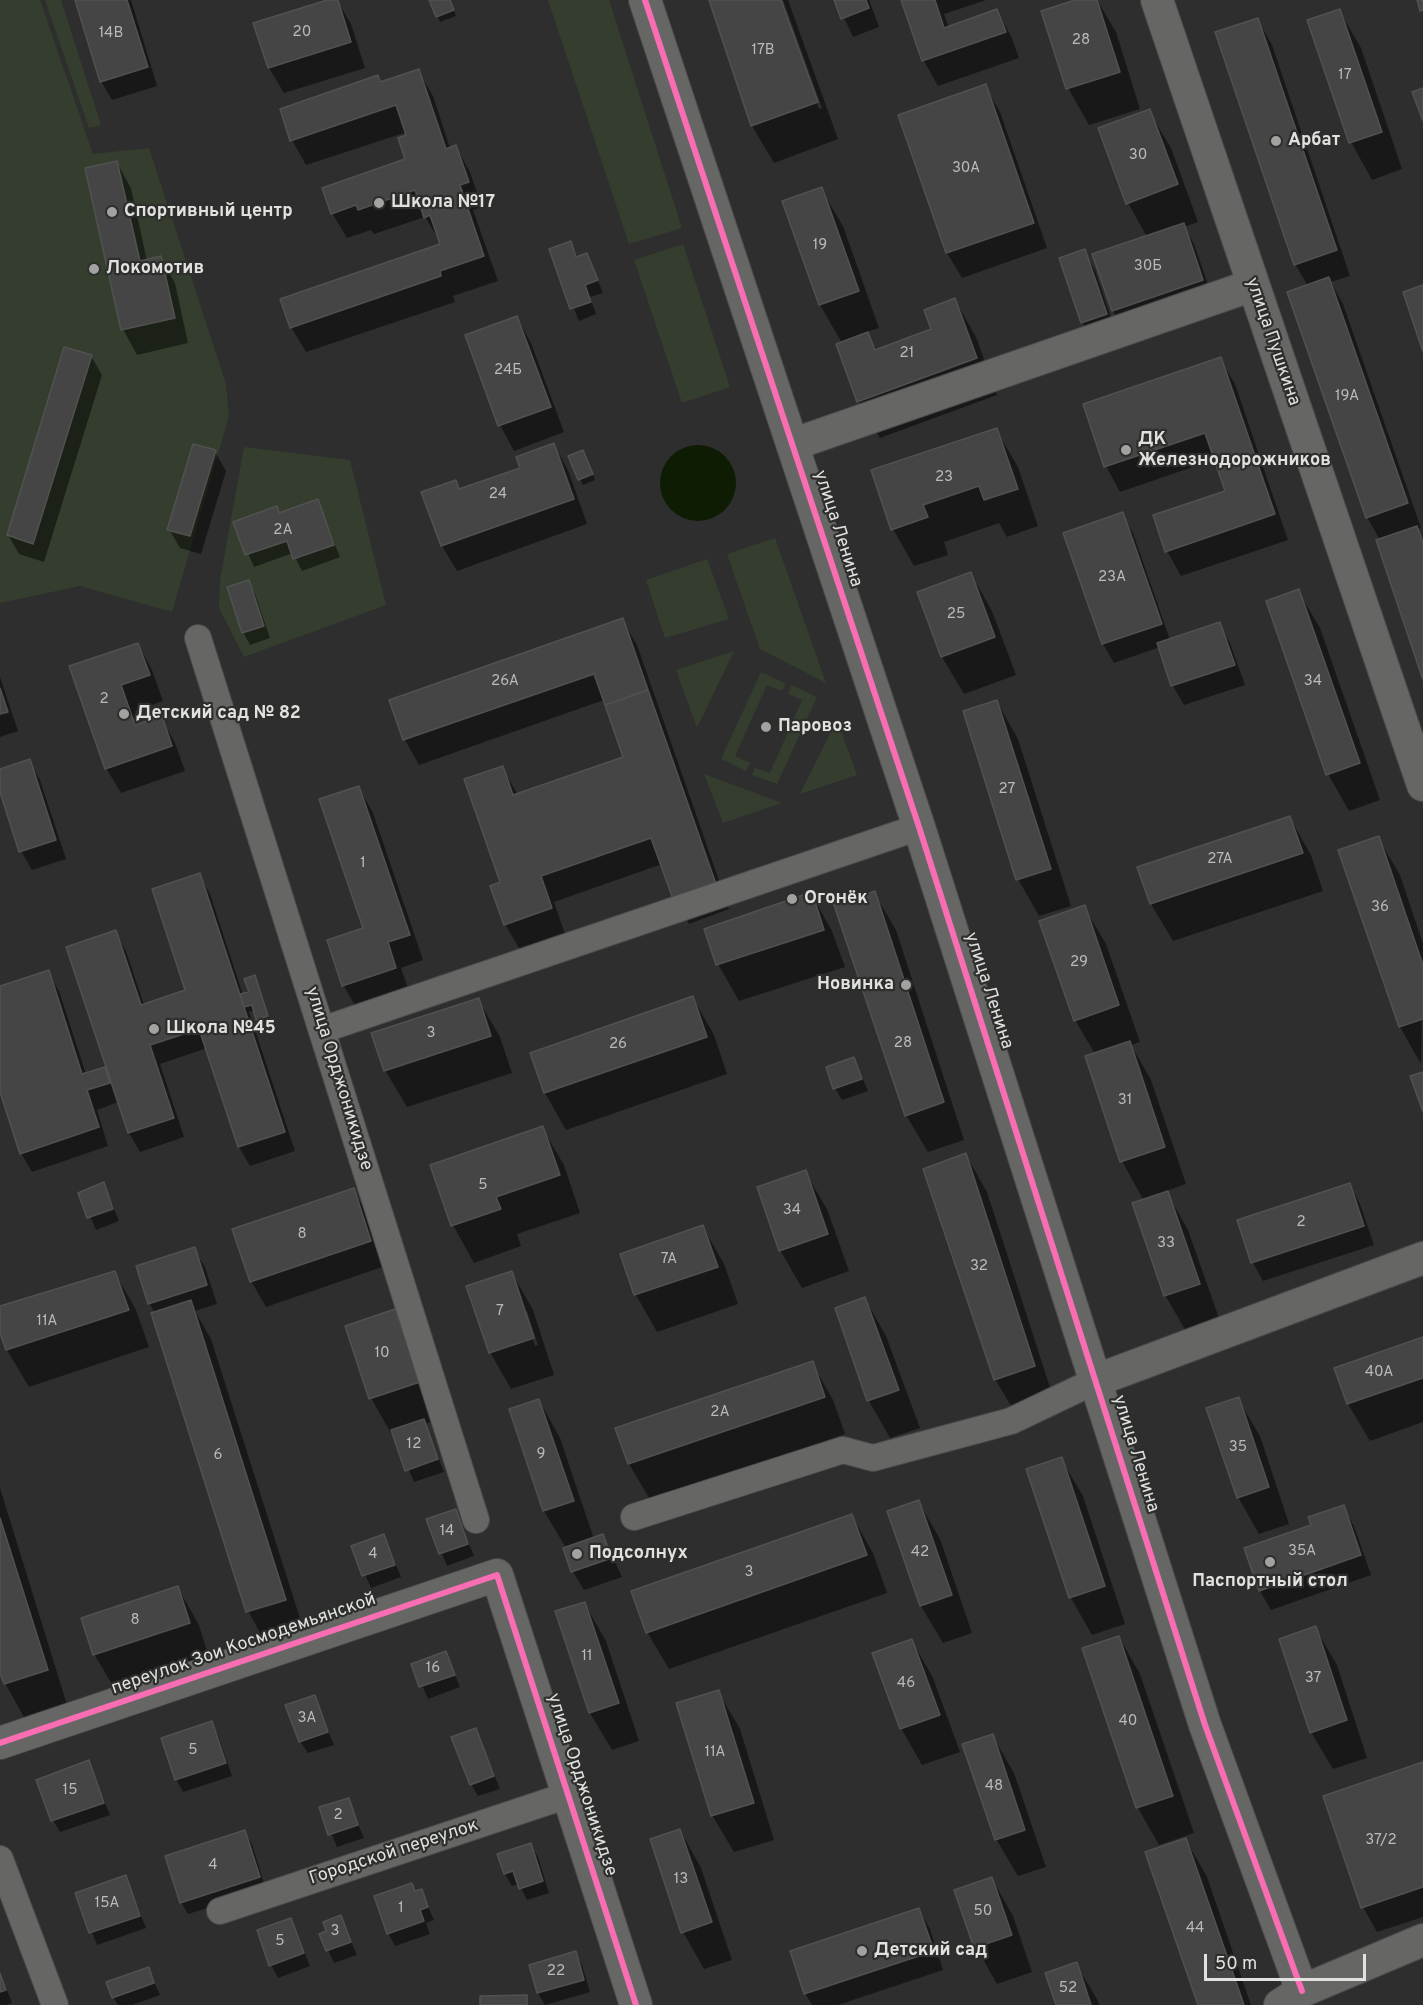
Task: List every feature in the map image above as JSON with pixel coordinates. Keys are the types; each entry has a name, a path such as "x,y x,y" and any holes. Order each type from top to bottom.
{"street":[{"name":"улица Ленина","path":"645,0 919,827 1291,1998"},
{"name":"улица Пушкина","path":"1157,0 1423,785"},
{"path":"794,444 1253,285"},
{"name":"улица Орджоникидзе","path":"198,638 476,1520"},
{"path":"322,1030 919,827"},
{"path":"634,1517 843,1450 873,1458 1011,1421 1096,1380 1423,1258"},
{"name":"улица Орджоникидзе","path":"497,1575 636,2005"},
{"name":"переулок Зои Космодемьянской","path":"0,1743 497,1575"},
{"name":"Городской переулок","path":"220,1911 568,1795"},
{"path":"0,1859 54,2005"},
{"path":"1291,1998 1423,1940"}],"shaded area":[{"name":"Локомотив","path":"0,0 40,0 93,154 149,148 226,384 229,416 172,612 80,586 0,603"},
{"path":"45,0 61,0 101,125 89,128"},
{"path":"548,0 609,0 682,228 629,244"},
{"path":"683,244 730,387 682,403 634,260"},
{"path":"698,445 713,448 725,456 733,468 736,483 733,498 725,510 713,518 698,521 683,518 671,510 663,498 660,483 663,468 671,456 683,448"},
{"path":"244,447 350,460 386,605 244,657 219,608 220,580"},
{"path":"775,538 826,683 760,649 727,554"},
{"path":"707,559 729,619 665,638 646,580"},
{"path":"734,651 697,728 676,670"},
{"path":"761,672 786,684 782,691 767,685 735,756 750,763 746,771 721,759"},
{"path":"791,685 817,697 777,784 752,775 755,768 770,773 802,700 788,694"},
{"path":"837,720 857,775 800,794"},
{"path":"704,774 782,803 723,823"}],"building":[{"path":"75,0 127,0 148,67 100,82"},
{"path":"327,0 338,0 351,42 268,68 253,23"},
{"path":"429,0 450,0 454,10 436,17"},
{"path":"709,0 781,0 818,102 751,126"},
{"path":"834,0 866,0 869,8 841,19"},
{"path":"901,0 935,0 944,28 997,9 1006,32 922,61"},
{"path":"1075,0 1097,0 1120,72 1066,89 1041,11"},
{"path":"1417,0 1423,0 1423,10 1420,11"},
{"path":"1340,9 1382,132 1349,143 1307,20"},
{"name":"Арбат","path":"1258,18 1337,250 1294,265 1215,32"},
{"path":"419,69 446,149 456,145 469,182 460,185 484,256 440,271 441,276 290,328 280,299 440,244 430,215 424,218 415,190 358,210 356,205 331,214 322,188 405,159 398,138 406,135 396,105 290,141 280,109 378,75 380,82"},
{"path":"986,84 1034,223 946,253 898,115"},
{"path":"1423,88 1423,121 1412,92"},
{"path":"1150,109 1178,184 1126,204 1098,128"},
{"name":"Спортивный центр","path":"117,161 140,261 161,256 175,318 121,330 85,168"},
{"path":"822,187 859,291 819,305 782,201"},
{"path":"1184,223 1203,280 1112,311 1092,254"},
{"path":"571,241 576,257 587,253 598,280 585,285 591,302 570,309 549,249"},
{"path":"1085,249 1107,314 1081,323 1059,258"},
{"path":"1329,277 1408,503 1366,518 1287,292"},
{"path":"1423,285 1423,352 1403,292"},
{"path":"955,298 977,358 857,402 836,344 868,332 875,350 931,329 924,310"},
{"path":"517,316 551,407 498,426 465,335"},
{"path":"64,347 92,355 33,544 7,535"},
{"name":"ДК Железнодорожников","path":"1221,357 1275,514 1165,552 1153,515 1225,491 1205,433 1104,467 1083,404"},
{"path":"997,428 1018,489 984,500 979,486 923,505 928,517 891,530 871,470"},
{"path":"554,443 574,499 441,546 421,492 456,480 459,489 520,468 516,457"},
{"path":"193,444 216,450 190,536 167,530"},
{"path":"583,450 593,474 578,480 568,456"},
{"path":"318,499 334,545 293,559 287,541 245,555 233,522 277,506 279,513"},
{"path":"1123,512 1162,624 1102,644 1063,533"},
{"path":"1417,526 1423,542 1423,680 1376,540"},
{"path":"971,572 995,637 941,657 917,592"},
{"path":"249,580 264,626 242,633 227,587"},
{"path":"1299,589 1360,763 1326,775 1266,601"},
{"path":"623,618 648,690 605,705 594,674 403,740 389,700"},
{"path":"1220,622 1235,665 1171,686 1157,643"},
{"path":"138,643 150,675 121,685 135,725 162,716 172,746 105,769 69,666"},
{"path":"0,688 8,712 0,714"},
{"path":"648,690 716,884 673,899 651,838 541,876 552,908 504,925 490,886 500,882 464,779 503,766 513,795 623,757 605,705"},
{"path":"997,700 1051,869 1016,880 963,711"},
{"path":"30,759 56,840 19,852 0,792 0,769"},
{"path":"359,786 410,935 388,942 396,968 342,986 327,940 363,928 319,799"},
{"path":"1290,816 1303,853 1150,904 1137,867"},
{"path":"1379,836 1423,965 1423,1019 1399,1027 1338,850"},
{"path":"200,873 285,1132 238,1147 199,1029 150,1045 174,1118 128,1133 66,947 116,930 141,1005 185,990 152,889"},
{"path":"875,891 944,1102 905,1116 834,905"},
{"path":"812,892 824,930 716,965 704,929"},
{"path":"1085,905 1119,1005 1074,1021 1039,921"},
{"path":"49,970 82,1074 105,1067 110,1083 87,1090 99,1127 20,1154 0,1092 0,986"},
{"path":"255,975 268,1016 256,1020 252,1005 244,1007 240,994 249,992 244,979"},
{"path":"693,996 707,1037 544,1093 530,1053"},
{"path":"479,998 491,1036 384,1071 371,1033"},
{"path":"1130,1041 1165,1147 1120,1162 1085,1056"},
{"path":"854,1057 862,1079 833,1089 826,1067"},
{"path":"1423,1072 1423,1112 1410,1076"},
{"path":"543,1126 560,1175 496,1197 501,1209 451,1226 430,1165"},
{"path":"966,1153 1035,1366 994,1380 923,1169"},
{"path":"806,1170 828,1234 779,1251 757,1187"},
{"path":"104,1182 113,1209 87,1218 78,1193"},
{"path":"1350,1183 1364,1226 1251,1263 1237,1220"},
{"path":"354,1188 371,1241 250,1282 232,1229"},
{"path":"1168,1191 1200,1284 1164,1296 1132,1203"},
{"path":"703,1225 718,1267 634,1295 620,1254"},
{"path":"195,1247 207,1285 148,1304 136,1266"},
{"path":"115,1271 129,1310 6,1350 0,1333 0,1306"},
{"path":"512,1271 534,1338 489,1353 466,1286"},
{"path":"865,1297 899,1390 867,1401 835,1308"},
{"path":"191,1300 286,1600 246,1612 151,1313"},
{"path":"395,1309 420,1382 369,1399 345,1326"},
{"path":"1423,1337 1423,1378 1347,1404 1334,1368"},
{"path":"813,1361 825,1397 628,1464 615,1428"},
{"path":"1239,1397 1269,1487 1237,1498 1206,1408"},
{"path":"539,1399 574,1501 543,1511 509,1409"},
{"path":"424,1419 438,1459 405,1471 391,1430"},
{"path":"1062,1457 1105,1586 1069,1598 1026,1469"},
{"path":"919,1500 952,1595 920,1606 887,1511"},
{"path":"1344,1505 1361,1555 1259,1591 1244,1548 1311,1525 1308,1517"},
{"path":"456,1509 468,1544 439,1554 426,1519"},
{"path":"852,1514 867,1555 646,1633 631,1591"},
{"path":"0,1518 48,1670 4,1684 0,1673"},
{"path":"384,1534 395,1565 362,1576 351,1546"},
{"path":"603,1534 612,1558 571,1572 563,1548"},
{"path":"178,1586 190,1623 93,1655 81,1618"},
{"path":"585,1602 619,1703 589,1713 555,1611"},
{"path":"1316,1626 1347,1720 1310,1733 1279,1639"},
{"path":"1119,1636 1173,1796 1136,1808 1082,1648"},
{"path":"912,1639 940,1715 900,1729 872,1653"},
{"path":"446,1651 455,1675 419,1687 411,1664"},
{"path":"719,1690 754,1803 711,1816 676,1703"},
{"path":"315,1695 328,1732 299,1742 285,1705"},
{"path":"212,1721 226,1763 175,1780 161,1738"},
{"path":"476,1728 494,1776 470,1785 451,1737"},
{"path":"993,1734 1025,1830 995,1840 962,1744"},
{"path":"89,1760 104,1803 51,1821 36,1780"},
{"path":"1423,1762 1423,1887 1361,1908 1323,1796"},
{"path":"349,1798 358,1825 328,1835 319,1807"},
{"path":"680,1829 712,1922 681,1933 650,1839"},
{"path":"245,1830 260,1877 180,1903 165,1856"},
{"path":"1186,1838 1244,2005 1198,2005 1145,1852"},
{"path":"531,1843 543,1881 519,1889 513,1871 504,1874 497,1854"},
{"path":"126,1875 140,1916 89,1933 75,1893"},
{"path":"992,1877 1012,1935 974,1948 954,1890"},
{"path":"412,1883 415,1891 422,1889 428,1907 420,1910 424,1921 387,1934 374,1896"},
{"name":"Детский сад","path":"919,1908 934,1951 804,1994 790,1951"},
{"path":"341,1915 351,1942 326,1951 319,1934 326,1931 323,1922"},
{"path":"291,1918 304,1953 269,1966 257,1930"},
{"path":"576,1951 584,1980 537,1993 529,1965"},
{"path":"1077,1962 1091,2005 1056,2005 1045,1973"},
{"path":"149,1967 154,1983 112,1998 106,1982"},
{"path":"0,1973 6,1990 0,1992"},
{"path":"527,1995 527,2005 480,2005 480,1996"}],"cycle path":[{"path":"645,0 919,827 1205,1725 1302,1991"},
{"path":"0,1743 497,1575 636,2005"}],"place":[{"name":"Арбат","path":"1276,141"},
{"name":"Школа №17","path":"379,203"},
{"name":"Спортивный центр","path":"112,212"},
{"name":"Локомотив","path":"94,269"},
{"name":"ДК Железнодорожников","path":"1126,450"},
{"name":"Детский сад № 82","path":"124,714"},
{"name":"Паровоз","path":"766,727"},
{"name":"Огонёк","path":"792,899"},
{"name":"Новинка","path":"906,985"},
{"name":"Школа №45","path":"154,1029"},
{"name":"Подсолнух","path":"577,1554"},
{"name":"Паспортный стол","path":"1270,1562"},
{"name":"Детский сад","path":"862,1951"}]}
